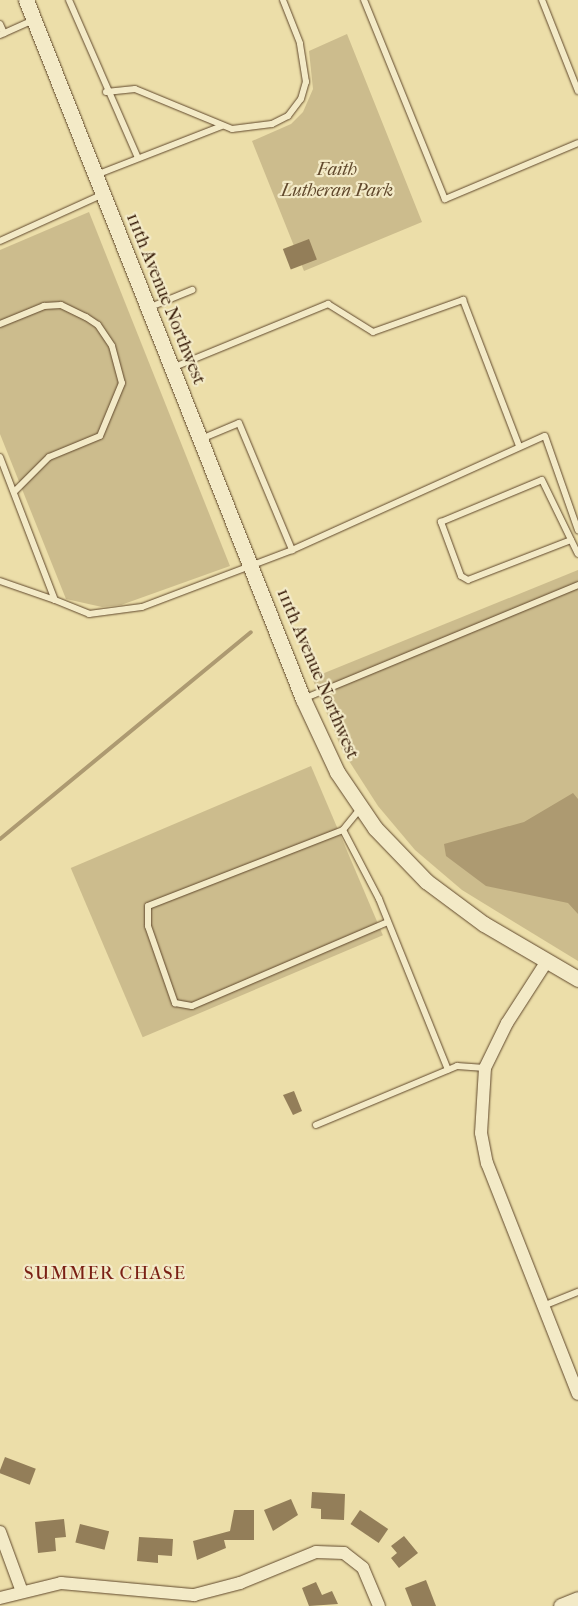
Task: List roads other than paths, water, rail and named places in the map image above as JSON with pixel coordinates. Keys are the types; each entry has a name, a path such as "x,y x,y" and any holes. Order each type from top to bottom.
{"street":[{"name":"111th Avenue Northwest","path":"26,0 319,738 360,809 398,854 452,902 578,979"},
{"path":"547,961 507,1023 486,1068 480,1108 487,1163 578,1394"},
{"path":"0,1532 21,1589"},
{"path":"0,1598 21,1589 82,1583 123,1591 194,1595 240,1583 316,1552 344,1552 363,1568 379,1606"},
{"path":"561,1606 578,1599"}],"lane":[{"path":"69,0 106,92 138,158"},
{"path":"106,92 135,89 232,130 272,124 288,116 301,99 305,63 283,0"},
{"path":"364,0 445,199 578,143"},
{"path":"542,0 578,91"},
{"path":"0,24 2,34 34,20"},
{"path":"96,175 222,126"},
{"path":"0,241 103,194"},
{"path":"148,308 192,290"},
{"path":"172,368 328,304 373,332 463,300 519,446"},
{"path":"0,324 44,306 61,305 86,317 98,324 112,346 122,383 100,436 49,457 14,492"},
{"path":"201,438 239,424 292,550"},
{"path":"0,581 89,614 110,613 142,607 292,550 519,446 545,436 578,530"},
{"path":"0,457 54,600"},
{"path":"570,540 468,580 462,576 441,522 542,480 578,554"},
{"path":"303,699 578,585"},
{"path":"360,809 343,830 148,906 148,926 175,1003 192,1006 388,922"},
{"path":"343,830 388,922 448,1070"},
{"path":"316,1125 448,1070 486,1068"},
{"path":"543,1306 578,1292"}],"waterway":[{"path":"0,839 251,632"}],"district":[{"name":"SUMMER CHASE","path":"105,1274"}],"park label":[{"name":"Faith Lutheran Park","path":"337,181"}]}
